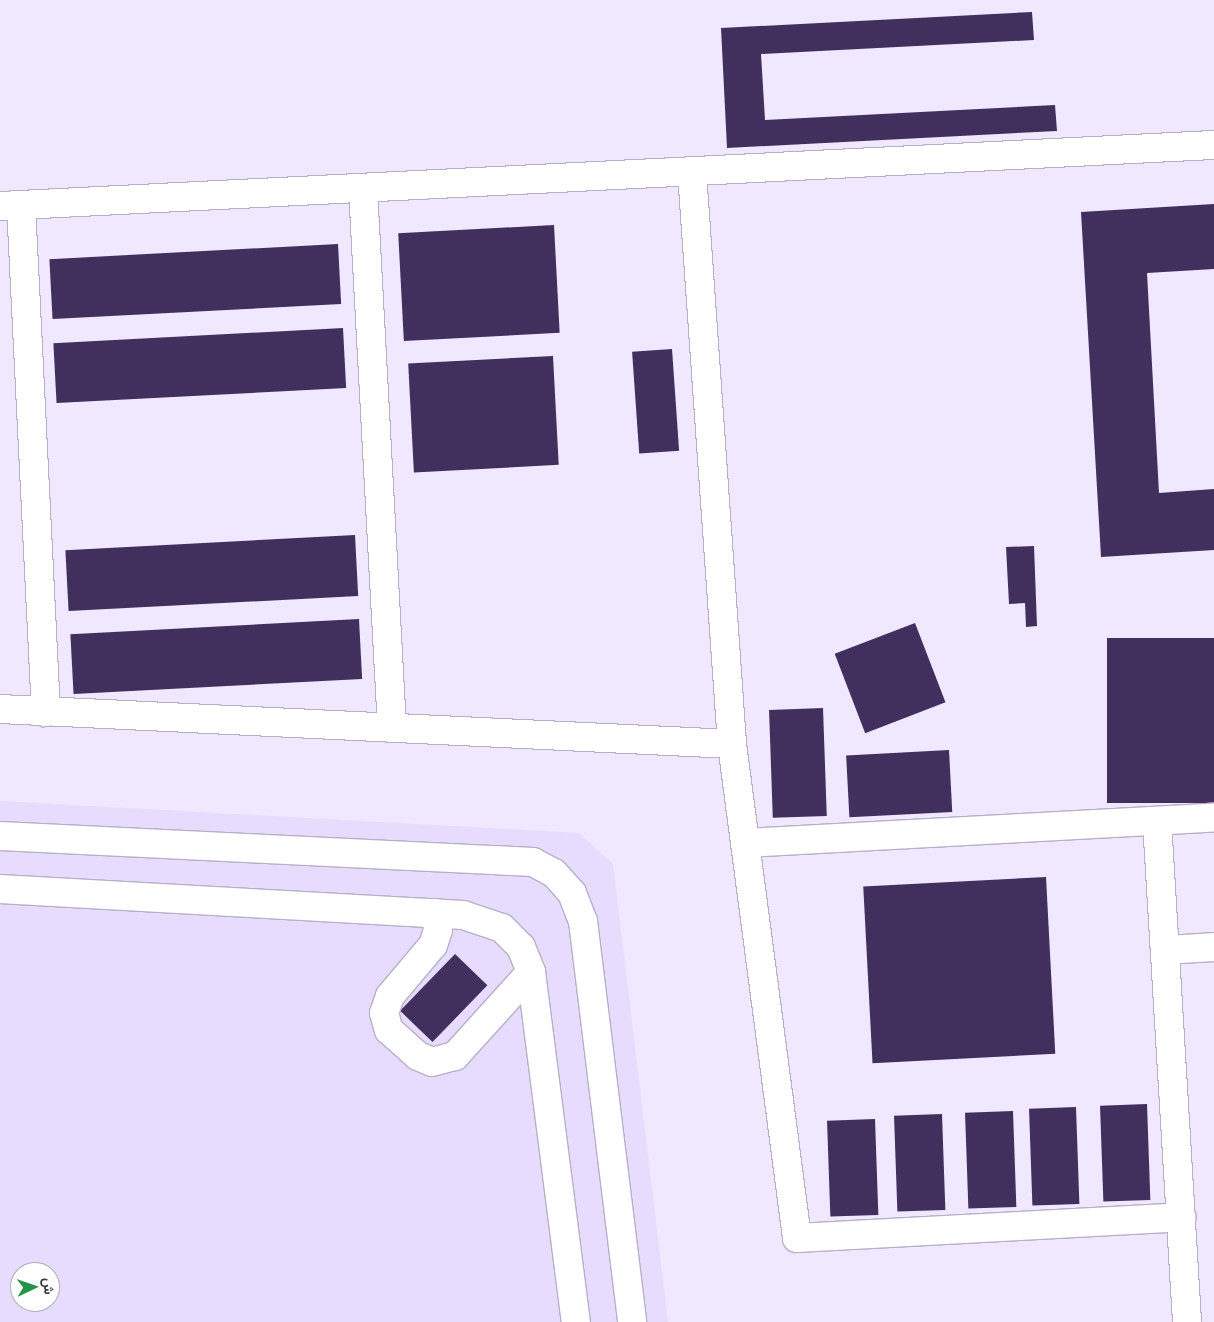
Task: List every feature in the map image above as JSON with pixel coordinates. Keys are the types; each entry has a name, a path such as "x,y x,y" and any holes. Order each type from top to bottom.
{"street":[{"path":"46,712 10,206 692,173 1214,145"},
{"path":"692,173 732,744 797,1238 1181,1217"},
{"path":"363,189 392,728"},
{"path":"0,710 732,744"},
{"path":"745,843 1214,818"},
{"path":"1157,821 1187,1322"},
{"path":"0,836 533,862 554,873 572,893 583,921 632,1322"},
{"path":"0,889 436,913 477,917 502,928 521,947 531,972 576,1322"},
{"path":"436,913 438,930 433,945 390,996 384,1013 389,1030 418,1056 432,1062 455,1056 531,972"},
{"path":"1165,950 1214,947"}],"shaded area":[{"path":"0,801 579,833 613,864 668,1322 0,1322"}],"building":[{"path":"1032,12 1034,40 761,54 765,120 1055,105 1057,131 727,148 721,28"},
{"path":"1214,204 1214,269 1147,273 1159,493 1214,489 1214,550 1101,557 1081,212"},
{"path":"554,225 560,333 404,341 398,233"},
{"path":"338,244 341,304 53,319 49,259"},
{"path":"343,328 346,388 57,403 53,343"},
{"path":"672,349 679,451 639,454 632,352"},
{"path":"553,356 559,465 414,472 408,364"},
{"path":"355,535 358,596 69,611 65,550"},
{"path":"1034,546 1037,626 1026,627 1025,603 1009,604 1006,547"},
{"path":"359,619 362,679 74,694 70,634"},
{"path":"915,623 945,702 865,733 835,654"},
{"path":"1107,638 1214,638 1214,803 1107,803"},
{"path":"823,708 827,816 773,818 769,710"},
{"path":"949,750 952,812 849,817 846,755"},
{"path":"1046,877 1055,1054 873,1063 863,887"},
{"path":"455,954 487,985 432,1042 400,1011"},
{"path":"1147,1104 1150,1200 1103,1202 1100,1106"},
{"path":"1076,1107 1079,1204 1032,1206 1029,1109"},
{"path":"1013,1111 1016,1207 968,1209 965,1113"},
{"path":"942,1114 945,1210 897,1212 894,1116"},
{"path":"875,1119 878,1215 830,1217 827,1121"}]}
